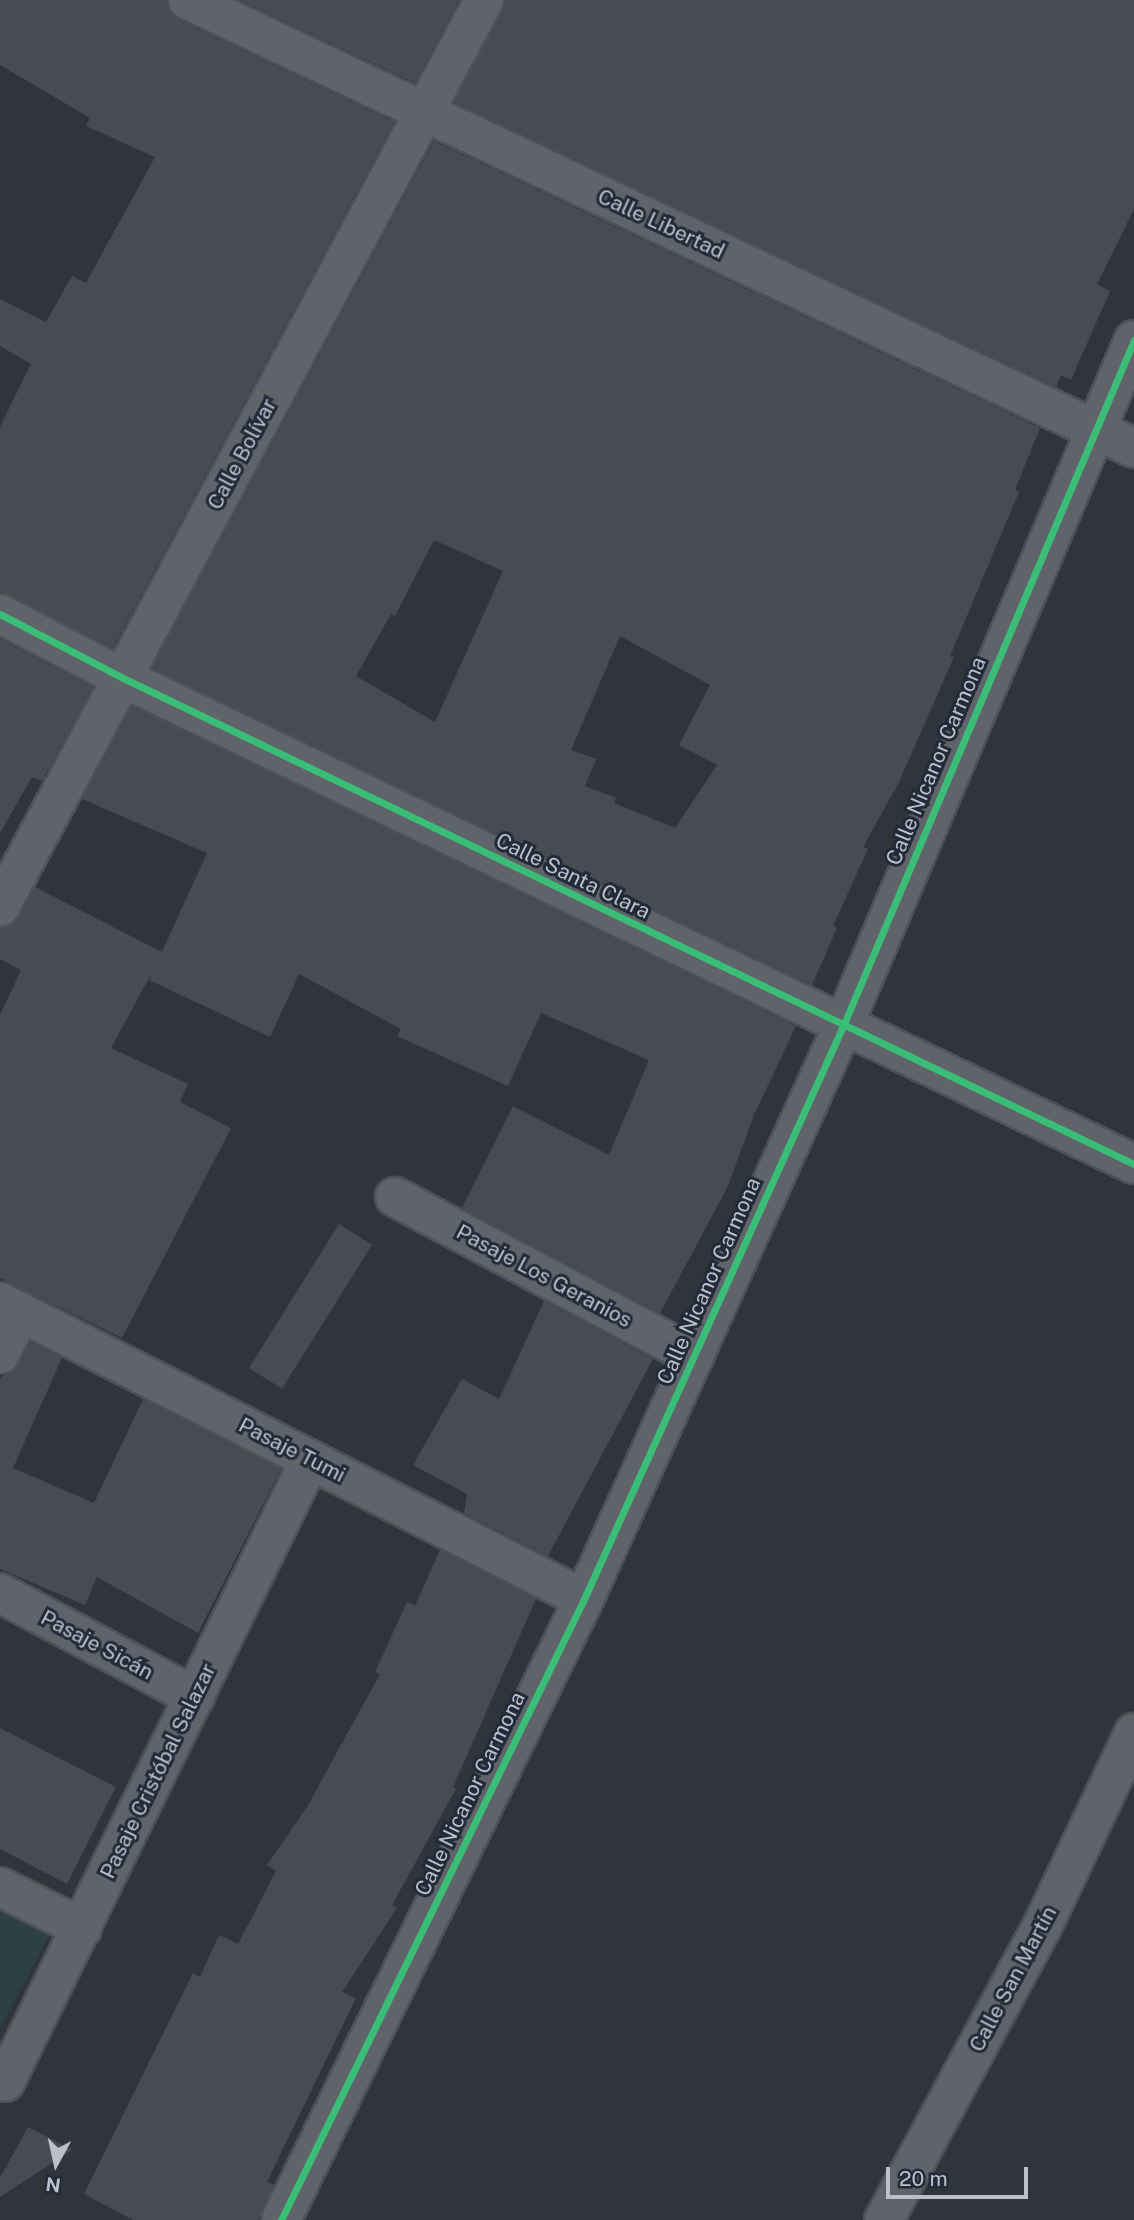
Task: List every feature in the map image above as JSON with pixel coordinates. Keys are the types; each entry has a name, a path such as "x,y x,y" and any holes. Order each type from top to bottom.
{"street":[{"name":"Calle Libertad","path":"188,0 1134,448"},
{"name":"Calle Bolívar","path":"0,907 121,677 427,113 484,0"},
{"name":"Calle Nicanor Carmona","path":"281,2220 584,1600 843,1026 1134,340"},
{"name":"Calle Santa Clara","path":"0,614 121,677 1134,1164"},
{"name":"Pasaje Los Geranios","path":"395,1197 694,1356"},
{"path":"0,1354 10,1307"},
{"name":"Pasaje Tumi","path":"10,1307 584,1600"},
{"name":"Pasaje Cristóbal Salazar","path":"3,2078 82,1928 310,1460"},
{"name":"Pasaje Sicán","path":"0,1593 195,1697"},
{"name":"Calle San Martín","path":"884,2220 1042,1927 1134,1733"},
{"path":"0,1887 82,1928"}],"shaded area":[{"path":"0,1907 49,1935 0,2028"}],"building":[{"path":"0,0 166,0 179,20 394,122 113,648 0,592 0,427 31,364 0,346 0,299 46,322 72,276 86,283 155,157 86,126 90,118 0,65"},
{"path":"239,0 459,0 415,83"},
{"path":"506,0 1134,0 1134,209 1097,284 1110,291 1071,380 1061,375 1056,387 454,102"},
{"path":"434,141 1040,428 1015,490 1019,492 950,656 954,657 898,784 863,847 868,849 833,926 837,928 812,985 152,668","holes":["434,540 503,571 435,722 356,676 391,614 395,616","620,636 710,685 679,745 717,765 675,828 614,803 616,798 585,786 596,759 571,750"]},
{"path":"0,639 93,687 42,781 32,777 0,833"},
{"path":"132,706 796,1026 754,1115 727,1188 660,1313 462,1208 513,1106 609,1155 649,1060 541,1013 508,1086 397,1036 401,1029 299,974 270,1037 149,980 154,969 111,1048 188,1084 180,1102 231,1128 122,1338 0,1278 0,1015 21,970 0,959 0,929 19,918 35,887 162,952 207,853 82,799"},
{"path":"339,1224 372,1245 282,1389 249,1368"},
{"path":"544,1301 653,1359 548,1556 464,1513 467,1494 413,1465 462,1379 499,1399"},
{"path":"30,1342 62,1358 13,1468 94,1503 143,1399 281,1469 198,1633 97,1577 85,1605 0,1569 0,1378 19,1364"},
{"path":"440,1550 536,1599 453,1787 456,1789 392,1905 397,1908 342,1992 356,1998 267,2182 274,2185 258,2220 133,2220 84,2194 193,1973 200,1977 219,1935 238,1944 276,1871 267,1865 307,1807 380,1674 375,1672 407,1602 415,1606"},
{"path":"0,1728 116,1787 67,1884 0,1849"},
{"path":"28,2127 72,2150 0,2197 0,2178"}],"cycle path":[{"path":"281,2220 584,1599 843,1026 1134,340"},
{"path":"0,614 121,677 1134,1164"}]}
